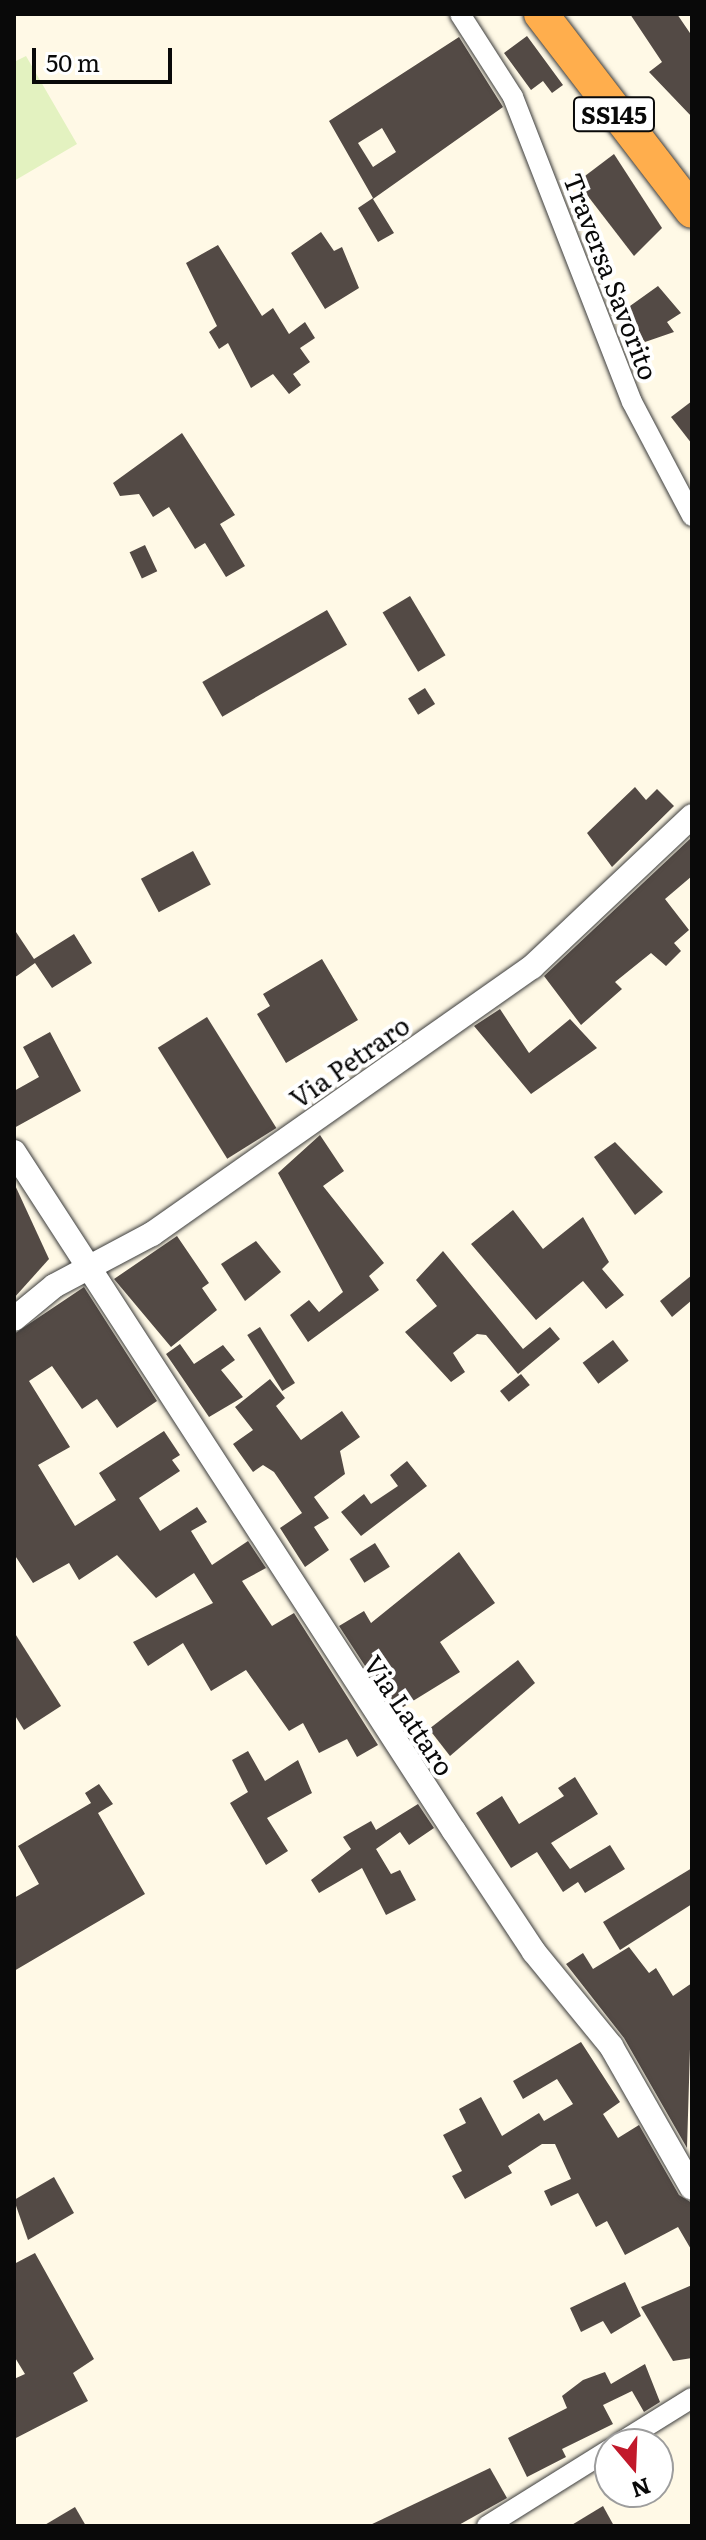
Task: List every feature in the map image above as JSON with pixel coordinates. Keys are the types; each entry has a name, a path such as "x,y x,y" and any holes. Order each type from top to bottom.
{"highway":[{"name":"SS145","path":"541,14 692,211"}],"street":[{"name":"Traversa Savorito","path":"460,14 513,97 637,414 692,516"},
{"name":"Via Petraro","path":"14,1319 84,1269 152,1234 532,967 692,816"},
{"name":"Via Lattaro","path":"14,1152 84,1269 534,1952 611,2046 692,2188"},
{"path":"644,2428 692,2398"},
{"path":"487,2526 594,2459"}],"green space":[{"path":"26,56 77,144 14,181 14,62"}],"building":[{"path":"630,14 677,14 692,36 692,117 649,72 662,62"},
{"path":"527,36 563,85 552,93 543,81 531,90 504,53"},
{"path":"459,37 503,107 373,199 394,233 378,242 358,208 373,198 329,121","holes":["382,128 396,152 373,167 358,143"]},
{"path":"614,154 662,228 634,256 577,182"},
{"path":"321,232 334,251 342,247 359,288 325,309 291,253"},
{"path":"218,245 262,316 273,308 289,334 305,322 315,338 300,348 310,362 293,374 301,385 289,394 273,374 251,388 228,343 219,349 209,332 217,326 186,263"},
{"path":"658,286 681,313 667,322 674,332 645,342 623,311"},
{"path":"692,401 692,444 671,417"},
{"path":"182,433 235,515 220,524 245,566 226,577 205,543 195,549 169,507 153,517 139,494 120,496 113,483"},
{"path":"145,545 157,571 142,578 130,552"},
{"path":"410,596 446,655 418,672 383,612"},
{"path":"327,610 347,645 222,717 202,682"},
{"path":"425,688 435,704 418,715 408,699"},
{"path":"635,787 646,800 657,789 674,806 612,867 587,833"},
{"path":"692,837 692,876 665,899 689,930 674,943 681,951 666,966 651,953 615,982 622,989 581,1025 544,976"},
{"path":"193,851 211,885 159,912 141,879"},
{"path":"14,929 34,959 74,934 92,963 52,988 35,963 14,978"},
{"path":"322,959 358,1020 286,1063 257,1014 270,1006 263,994"},
{"path":"500,1009 529,1053 570,1019 597,1048 531,1094 474,1026"},
{"path":"207,1017 276,1128 227,1159 158,1048"},
{"path":"50,1032 81,1091 14,1128 14,1091 39,1077 23,1047"},
{"path":"320,1135 344,1171 323,1186 384,1263 369,1276 379,1290 308,1342 290,1315 309,1300 319,1312 343,1292 278,1173"},
{"path":"615,1142 663,1192 635,1215 594,1157"},
{"path":"14,1183 49,1259 14,1298"},
{"path":"513,1210 543,1249 583,1217 609,1262 602,1269 624,1295 606,1309 583,1281 536,1320 471,1244"},
{"path":"177,1236 209,1283 202,1288 217,1310 171,1347 114,1279"},
{"path":"256,1241 281,1272 245,1301 221,1264"},
{"path":"443,1251 523,1349 550,1327 560,1339 518,1374 486,1335 477,1334 453,1353 465,1372 451,1382 405,1332 437,1306 416,1280"},
{"path":"692,1275 692,1300 672,1317 660,1301"},
{"path":"84,1287 157,1401 117,1428 97,1399 82,1409 52,1366 29,1381 70,1447 38,1465 75,1526 116,1500 99,1473 164,1431 180,1455 172,1460 180,1471 139,1498 160,1531 197,1507 207,1522 191,1531 212,1565 248,1541 266,1568 242,1581 272,1626 294,1613 378,1745 357,1757 347,1739 319,1753 303,1723 289,1731 246,1670 211,1691 183,1643 148,1666 133,1642 213,1603 194,1573 156,1598 117,1555 79,1580 69,1563 33,1583 14,1554 14,1334"},
{"path":"260,1327 295,1383 282,1391 247,1335"},
{"path":"613,1340 629,1361 598,1384 583,1363"},
{"path":"180,1344 194,1364 223,1345 235,1360 221,1370 243,1397 209,1417 166,1354"},
{"path":"521,1374 530,1385 509,1402 500,1391"},
{"path":"270,1379 285,1398 276,1406 301,1440 342,1411 360,1437 340,1451 345,1474 314,1497 329,1518 314,1527 329,1550 305,1567 280,1528 302,1513 274,1472 263,1465 253,1472 233,1444 253,1430 235,1407"},
{"path":"407,1461 427,1486 361,1536 341,1512 364,1494 371,1504 398,1486 390,1475"},
{"path":"375,1543 390,1567 364,1583 350,1559"},
{"path":"459,1552 495,1603 440,1642 460,1672 395,1712 339,1626 364,1611 371,1623"},
{"path":"14,1632 61,1706 24,1730 14,1714"},
{"path":"518,1660 535,1683 450,1756 429,1729"},
{"path":"248,1751 265,1781 298,1760 312,1793 267,1818 288,1851 266,1865 230,1803 248,1792 232,1760"},
{"path":"575,1777 598,1814 551,1843 570,1869 610,1845 625,1869 585,1893 578,1882 563,1892 537,1852 511,1868 476,1813 502,1796 519,1824 564,1796 558,1788"},
{"path":"99,1784 113,1804 98,1813 145,1894 14,1971 14,1898 39,1884 18,1846 91,1803 85,1793"},
{"path":"418,1804 434,1828 409,1845 400,1832 376,1849 391,1874 400,1870 416,1900 386,1915 362,1868 319,1893 311,1880 351,1849 343,1837 371,1821 376,1830"},
{"path":"692,1868 692,1904 620,1950 603,1922"},
{"path":"629,1947 649,1973 656,1968 673,1996 692,1983 687,2148 624,2038 566,1964 583,1953 593,1969"},
{"path":"581,2042 620,2102 603,2114 618,2138 639,2125 679,2195 692,2203 692,2251 678,2227 625,2255 607,2221 596,2227 578,2193 551,2206 544,2191 571,2179 555,2144 542,2144 508,2166 512,2173 465,2199 452,2176 462,2171 443,2135 466,2123 459,2109 481,2097 502,2136 539,2113 544,2121 573,2104 557,2079 523,2099 513,2081"},
{"path":"54,2177 74,2213 28,2240 14,2200"},
{"path":"35,2253 94,2359 73,2373 88,2401 14,2439 14,2379 25,2374 14,2356 14,2264"},
{"path":"625,2282 641,2316 611,2334 603,2321 581,2332 570,2308"},
{"path":"692,2285 692,2358 673,2361 641,2307"},
{"path":"645,2364 660,2402 644,2412 632,2391 603,2405 613,2424 594,2428 594,2433 562,2449 566,2457 527,2477 508,2438 567,2408 562,2396 583,2380 605,2372 611,2384"},
{"path":"490,2468 507,2498 457,2526 368,2526"},
{"path":"75,2507 86,2526 43,2526"},
{"path":"604,2508 614,2526 570,2526"}]}
